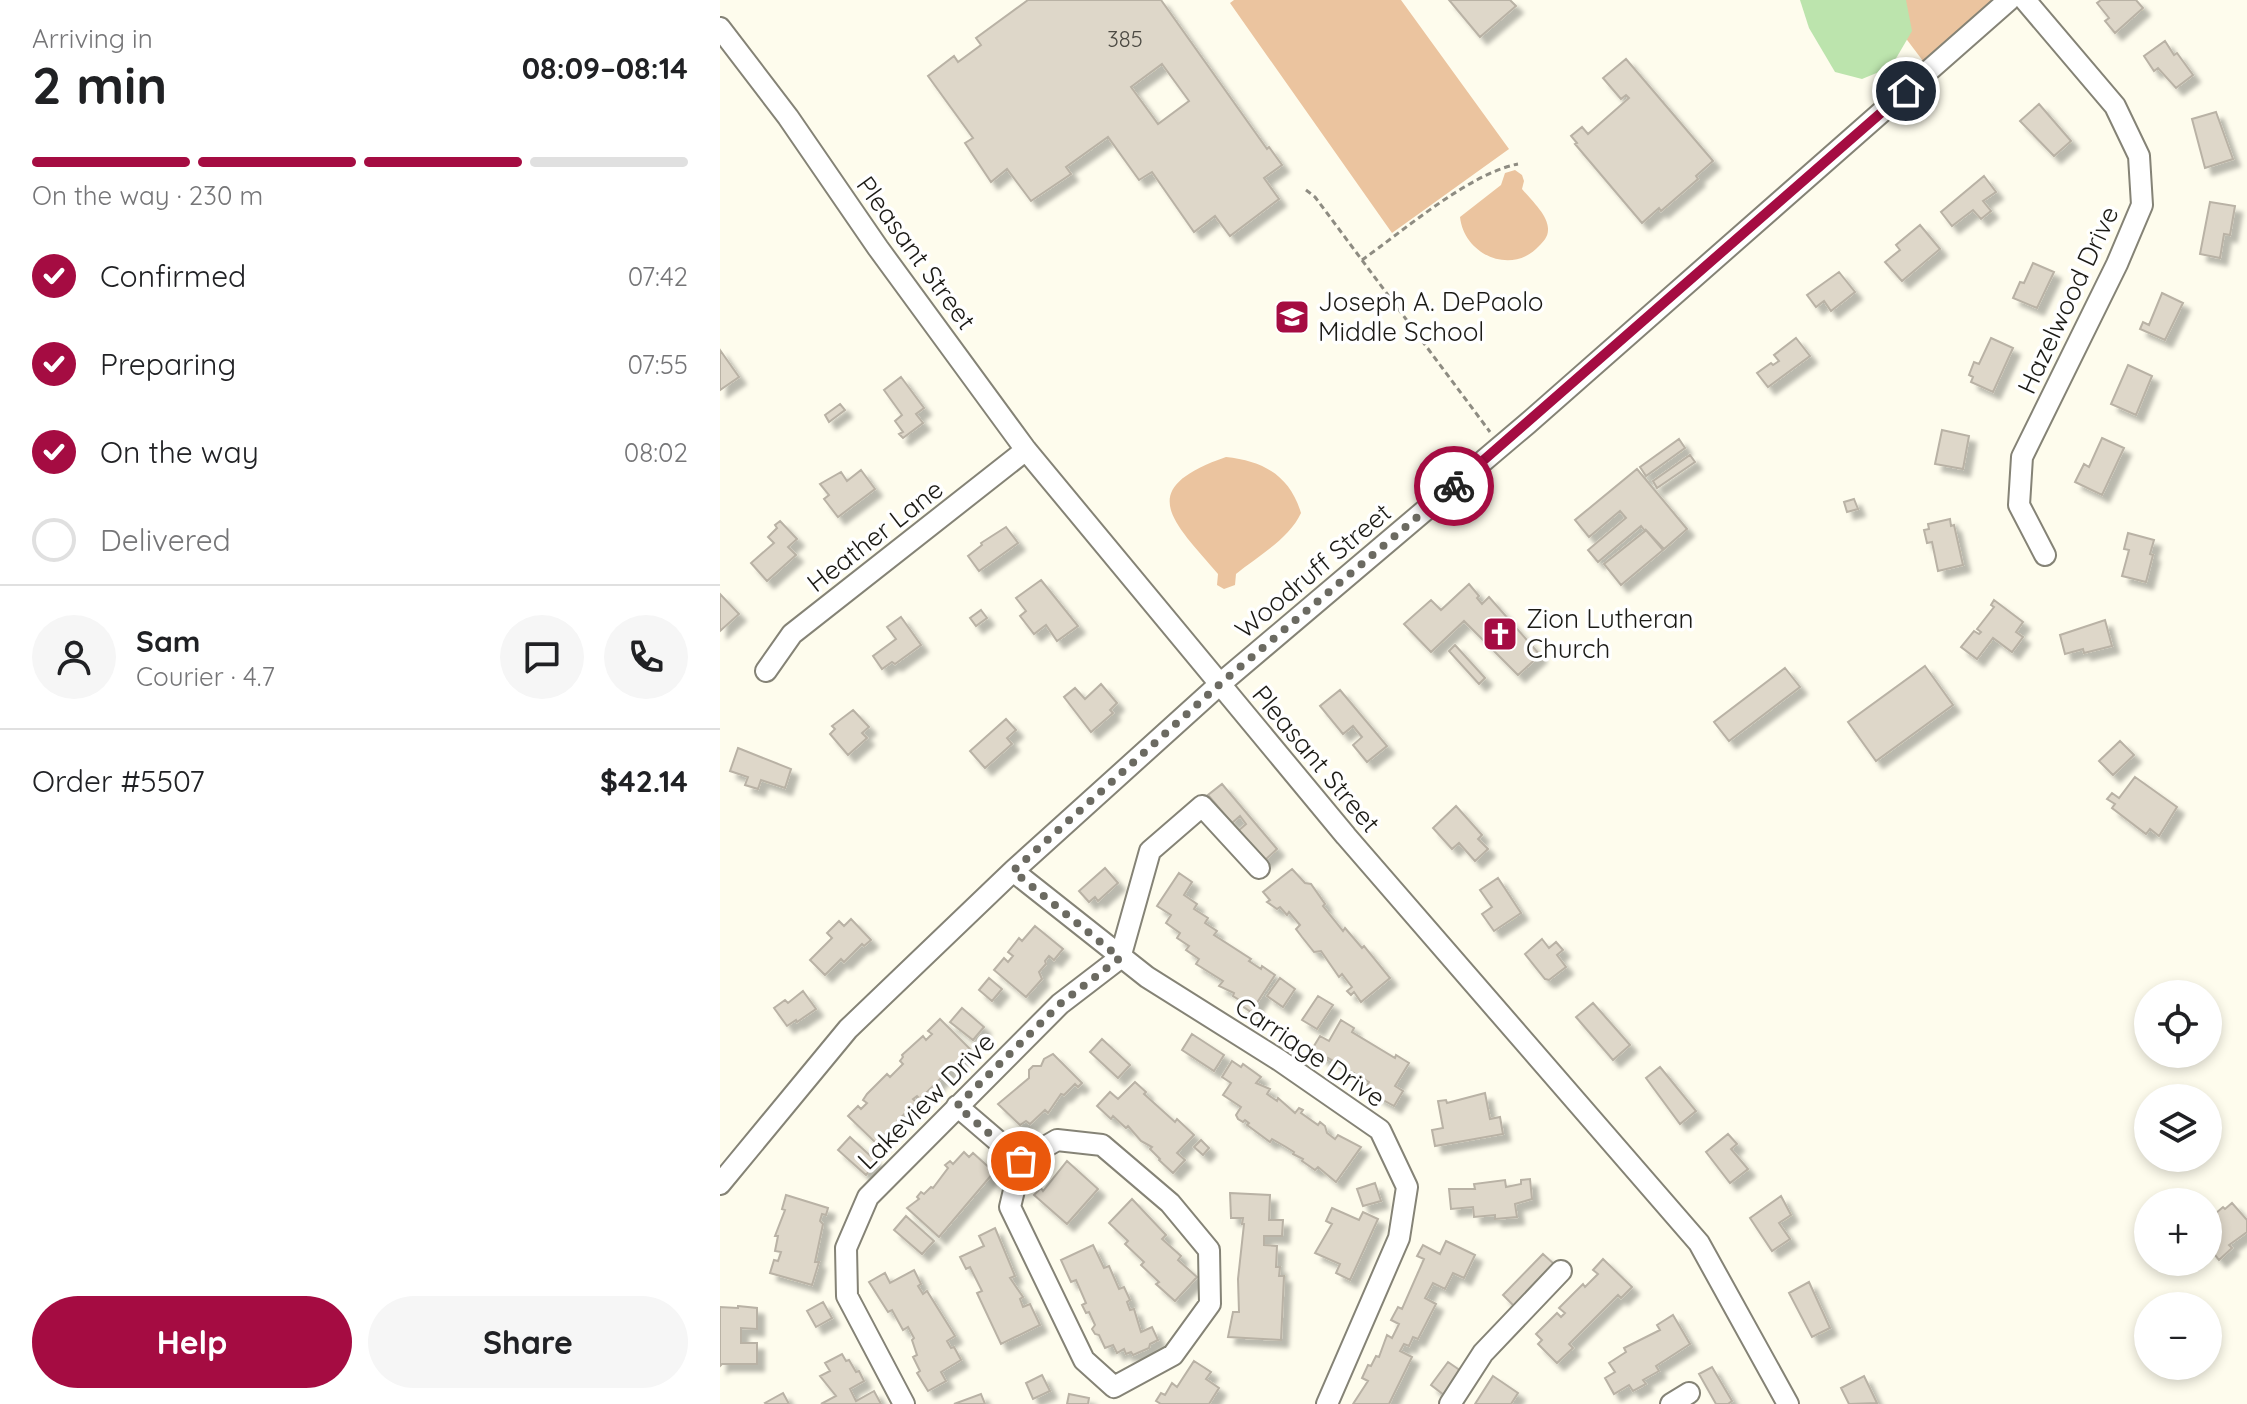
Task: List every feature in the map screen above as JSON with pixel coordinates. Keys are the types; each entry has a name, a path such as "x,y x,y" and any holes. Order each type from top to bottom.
{"street":[{"name":"Woodruff Street","path":"720,1184 848,1029 1013,871 1220,684 1501,446 2009,0"},
{"name":"Hazelwood Drive","path":"2025,0 2115,106 2139,156 2142,205 2117,264 2022,457 2019,505 2045,555"},
{"name":"Pleasant Street","path":"720,28 788,117 878,248 1026,450 1346,836 1699,1243 1788,1404"},
{"name":"Heather Lane","path":"766,671 792,634 1026,450"},
{"path":"1120,958 1150,851 1202,806 1259,868"},
{"name":"Carriage Drive","path":"1013,871 1120,958 1279,1060 1380,1130 1407,1187 1399,1238 1327,1404"},
{"name":"Lakeview Drive","path":"904,1404 847,1296 846,1248 868,1197 1060,1004 1120,958"},
{"path":"957,1106 1021,1161"},
{"path":"1057,1140 1102,1145 1170,1203 1209,1250 1210,1304 1173,1355 1112,1396 1084,1360 1010,1207 1021,1161 1057,1140"},
{"path":"1450,1404 1483,1353 1561,1271"}],"path":[{"path":"1362,260 1473,181 1500,167 1518,164"},
{"path":"1306,190 1315,197 1501,446"}],"shaded area":[{"path":"1234,0 1401,0 1509,149 1392,233 1230,3"},
{"path":"1800,0 1906,0 1912,31 1891,67 1862,79 1835,72 1809,28"},
{"path":"1877,0 2000,0 1926,65"},
{"path":"1515,170 1522,175 1522,189 1546,219 1548,233 1528,255 1503,260 1480,251 1470,242 1460,217 1501,185 1505,173"},
{"path":"1226,457 1252,462 1274,473 1290,489 1301,513 1281,539 1236,574 1235,585 1224,589 1217,585 1218,574 1176,522 1170,507 1171,494 1179,481 1197,469"}],"building":[{"path":"1028,0 1161,0 1267,149 1269,147 1282,165 1264,178 1279,199 1230,236 1215,216 1194,232 1152,172 1139,180 1108,137 1066,167 1071,174 1031,201 1007,169 991,182 965,143 973,138 928,76 954,56 958,62 981,45 976,38","holes":["1162,64 1189,101 1158,124 1131,87"]},
{"path":"1449,0 1510,0 1516,6 1480,37"},
{"path":"2101,0 2136,0 2143,8 2115,33 2105,21 2109,18 2097,3"},
{"path":"2165,41 2193,75 2176,88 2158,68 2154,71 2144,56"},
{"path":"1626,59 1713,161 1696,176 1698,179 1642,223 1571,136 1582,127 1588,134 1629,98 1626,95 1621,99 1603,78"},
{"path":"2039,104 2071,141 2054,156 2020,121"},
{"path":"2216,112 2233,159 2205,168 2192,119"},
{"path":"1984,176 1996,192 1983,201 1991,211 1981,219 1973,210 1952,226 1941,212"},
{"path":"2210,202 2235,206 2230,235 2224,234 2220,258 2200,254"},
{"path":"1920,225 1940,249 1902,281 1885,262 1900,250 1896,245"},
{"path":"2033,263 2054,272 2037,308 2013,298"},
{"path":"1839,272 1855,292 1831,311 1824,301 1816,307 1807,295"},
{"path":"2162,293 2183,303 2165,340 2140,329 2143,322 2149,325"},
{"path":"1796,338 1810,356 1768,387 1757,373 1779,361 1774,355"},
{"path":"1991,338 2013,348 1993,392 1971,382 1973,377 1969,375 1974,362 1979,364"},
{"path":"720,350 739,377 720,390"},
{"path":"2128,365 2152,376 2136,415 2111,404"},
{"path":"901,377 924,408 916,414 923,423 903,438 899,434 903,432 895,421 902,415 884,390"},
{"path":"840,404 845,410 829,422 825,415"},
{"path":"1942,430 1969,436 1963,469 1935,464"},
{"path":"2102,438 2124,448 2102,495 2075,482 2084,464 2089,467"},
{"path":"1679,439 1685,448 1646,476 1640,467"},
{"path":"1690,455 1695,462 1657,488 1653,481"},
{"path":"1637,469 1687,529 1664,549 1645,529 1663,550 1621,585 1604,564 1645,531 1641,526 1598,562 1588,550 1626,518 1620,511 1589,537 1575,520"},
{"path":"861,470 875,489 838,517 824,499 829,495 820,484 841,472 847,481"},
{"path":"1854,499 1858,509 1847,512 1844,502"},
{"path":"1950,519 1963,565 1938,571 1932,542 1927,543 1924,530 1929,529 1928,524"},
{"path":"780,521 797,539 788,547 796,555 767,581 751,563 774,543 768,537"},
{"path":"1006,527 1018,543 979,571 968,556 981,543"},
{"path":"2128,533 2154,540 2146,582 2122,576 2129,550 2124,549"},
{"path":"1041,580 1078,626 1057,641 1046,625 1034,634 1020,616 1026,611 1016,598"},
{"name":"Zion Lutheran Church","path":"1469,584 1482,604 1489,597 1540,655 1518,675 1464,621 1431,652 1404,624 1431,600 1441,610"},
{"path":"720,594 739,614 720,631"},
{"path":"1994,600 2023,622 2016,632 2023,637 2012,652 1993,638 1977,659 1961,647 1974,631 1981,632 1977,629 1994,607 1991,605"},
{"path":"981,610 987,618 976,626 970,618"},
{"path":"901,617 921,645 895,664 892,662 882,669 873,656 896,639 887,627"},
{"path":"2105,620 2112,646 2065,654 2060,635"},
{"path":"1455,645 1485,678 1479,684 1449,651"},
{"path":"1925,666 1953,705 1876,761 1848,722"},
{"path":"1785,668 1800,687 1729,741 1714,722"},
{"path":"1101,684 1117,703 1110,710 1113,713 1091,732 1064,697 1075,688 1085,699"},
{"path":"1340,690 1387,746 1367,762 1353,745 1362,737 1353,726 1343,734 1320,706"},
{"path":"853,710 869,727 862,733 867,738 848,755 830,734 835,729 832,726"},
{"path":"1006,719 1016,730 1007,738 1012,744 985,768 970,751"},
{"path":"2120,741 2134,755 2113,775 2099,761"},
{"path":"738,748 791,769 785,788 761,780 758,789 745,785 748,777 730,771"},
{"path":"2135,777 2177,807 2159,836 2150,829 2146,834 2112,808 2115,804 2107,799 2112,793 2119,798"},
{"path":"1222,784 1277,849 1264,861 1238,831 1246,824 1240,816 1232,823 1208,795"},
{"path":"1456,806 1482,835 1478,839 1488,849 1475,861 1459,843 1452,849 1433,828"},
{"path":"1105,868 1118,883 1098,901 1095,897 1089,902 1079,891"},
{"path":"1292,869 1305,883 1311,884 1325,904 1323,906 1343,931 1345,928 1362,948 1364,946 1390,978 1361,1002 1354,992 1351,995 1347,991 1352,987 1342,974 1339,977 1321,951 1314,952 1302,937 1296,929 1300,925 1289,912 1287,915 1280,907 1277,909 1267,902 1270,900 1263,892"},
{"path":"1179,873 1192,882 1184,895 1197,904 1194,909 1208,918 1205,923 1217,931 1214,935 1261,969 1262,966 1275,975 1251,1012 1233,996 1234,993 1219,986 1223,981 1196,964 1199,959 1186,950 1189,946 1177,938 1180,933 1166,923 1171,915 1157,906"},
{"path":"1498,878 1521,913 1494,931 1482,914 1492,907 1480,890"},
{"path":"851,919 871,940 864,946 862,944 844,962 841,959 825,975 810,960 832,938 827,933 839,921 844,926"},
{"path":"1035,926 1063,949 1054,960 1049,956 1045,961 1039,972 1042,979 1026,997 994,970 1004,958 1008,962 1013,956 1008,952 1019,938 1022,941"},
{"path":"1542,939 1549,948 1556,942 1563,950 1557,955 1566,967 1549,980 1525,954"},
{"path":"989,978 1002,989 992,1001 979,990"},
{"path":"1280,978 1295,989 1283,1007 1267,996"},
{"path":"803,991 816,1009 787,1026 774,1008 785,1000 788,1003"},
{"path":"1318,996 1333,1005 1317,1029 1302,1020"},
{"path":"1593,1003 1630,1045 1613,1060 1576,1017"},
{"path":"962,1008 984,1027 973,1040 950,1022"},
{"path":"940,1019 970,1049 920,1099 917,1096 913,1099 916,1102 878,1145 848,1116 858,1106 861,1109 867,1103 863,1100 867,1094 887,1074 890,1077 903,1064 900,1061 902,1055 923,1036 926,1040 932,1034 928,1031"},
{"path":"1341,1020 1354,1028 1352,1032 1409,1063 1395,1086 1403,1091 1394,1106 1376,1096 1378,1092 1367,1085 1369,1082 1311,1051 1320,1036 1329,1041"},
{"path":"1192,1034 1224,1055 1214,1071 1182,1050"},
{"path":"1102,1039 1130,1065 1118,1078 1090,1052"},
{"path":"1053,1054 1082,1083 1061,1094 1048,1113 1045,1110 1030,1124 1026,1121 1020,1125 998,1104 1029,1078 1029,1070 1033,1066 1041,1066 1044,1059"},
{"path":"1232,1061 1241,1067 1243,1064 1261,1077 1256,1083 1270,1089 1267,1094 1277,1101 1278,1098 1295,1113 1299,1108 1303,1110 1301,1113 1318,1125 1320,1122 1335,1139 1338,1135 1361,1147 1336,1182 1286,1147 1272,1139 1270,1142 1247,1125 1249,1123 1245,1120 1238,1119 1236,1115 1241,1107 1223,1095 1231,1083 1222,1077"},
{"path":"1660,1067 1696,1111 1680,1124 1646,1078"},
{"path":"1135,1082 1175,1122 1177,1119 1194,1135 1177,1153 1185,1160 1173,1173 1150,1149 1152,1147 1141,1141 1128,1126 1126,1128 1113,1116 1111,1119 1097,1106 1110,1092 1118,1099"},
{"path":"1485,1093 1490,1119 1500,1117 1503,1134 1435,1146 1432,1130 1443,1128 1438,1101 1446,1100 1447,1103"},
{"path":"1728,1134 1737,1144 1731,1149 1748,1169 1730,1183 1706,1152"},
{"path":"850,1137 877,1162 866,1175 838,1150"},
{"path":"1201,1140 1209,1148 1203,1155 1194,1147"},
{"path":"964,1152 969,1157 973,1153 994,1172 939,1237 907,1208 919,1199 917,1197 921,1192 924,1194 933,1188 948,1168 945,1165 950,1161 953,1164"},
{"path":"1067,1161 1098,1189 1067,1224 1034,1195 1041,1188 1043,1191"},
{"path":"1530,1179 1532,1199 1515,1204 1517,1217 1474,1217 1473,1207 1451,1209 1449,1189 1475,1189 1474,1184 1505,1180 1506,1187"},
{"path":"1375,1183 1381,1201 1363,1206 1357,1189"},
{"path":"1230,1193 1270,1195 1269,1220 1283,1220 1282,1236 1264,1236 1264,1245 1277,1246 1276,1267 1280,1267 1279,1276 1284,1276 1281,1340 1228,1337 1233,1312 1239,1312 1238,1279 1244,1224 1243,1218 1231,1218"},
{"path":"786,1195 828,1208 820,1221 823,1224 815,1262 819,1262 812,1285 770,1273 774,1260 778,1261 781,1252 775,1251 778,1236 775,1236 785,1210 782,1209"},
{"path":"1781,1196 1791,1215 1779,1223 1790,1239 1772,1251 1750,1218"},
{"path":"1132,1199 1166,1235 1162,1239 1181,1256 1178,1260 1197,1277 1175,1301 1156,1284 1159,1282 1141,1265 1144,1262 1125,1244 1128,1241 1109,1223"},
{"path":"2232,1203 2247,1220 2247,1232 2229,1245 2232,1248 2222,1257 2222,1208"},
{"path":"1332,1208 1359,1220 1363,1212 1378,1219 1350,1280 1336,1273 1340,1264 1315,1253 1332,1224 1326,1221"},
{"path":"906,1216 934,1241 922,1254 894,1230"},
{"path":"995,1228 1015,1276 1010,1278 1023,1297 1020,1299 1023,1307 1030,1304 1040,1325 1001,1344 977,1293 982,1291 970,1267 966,1269 960,1257 984,1246 979,1236"},
{"path":"1446,1241 1475,1255 1464,1278 1453,1273 1445,1289 1433,1283 1425,1298 1436,1304 1418,1339 1413,1337 1409,1346 1404,1344 1400,1351 1412,1357 1389,1404 1353,1404 1368,1381 1362,1378 1368,1365 1371,1366 1376,1356 1379,1357 1387,1335 1392,1338 1399,1324 1391,1320 1398,1307 1402,1309 1424,1259 1417,1256 1423,1245 1440,1254"},
{"path":"1093,1245 1104,1268 1109,1266 1119,1289 1124,1287 1130,1300 1127,1302 1130,1310 1134,1309 1141,1332 1152,1327 1158,1340 1149,1348 1133,1355 1131,1352 1126,1354 1124,1349 1117,1353 1113,1345 1105,1348 1092,1329 1095,1325 1082,1305 1086,1303 1076,1280 1071,1282 1061,1260"},
{"path":"1543,1254 1554,1264 1514,1306 1503,1295"},
{"path":"1603,1259 1632,1287 1621,1298 1618,1295 1569,1344 1573,1348 1557,1363 1538,1344 1542,1340 1536,1334 1557,1313 1561,1317 1565,1313 1559,1308 1598,1274 1593,1270"},
{"path":"914,1270 921,1284 918,1286 923,1294 927,1291 955,1336 947,1341 961,1360 941,1372 946,1381 928,1391 917,1373 920,1371 913,1357 917,1355 914,1338 908,1327 903,1330 892,1310 888,1312 869,1282 885,1273 890,1283"},
{"path":"1809,1282 1830,1328 1812,1337 1789,1293"},
{"path":"823,1302 832,1318 816,1327 807,1311"},
{"path":"720,1307 757,1308 757,1329 741,1328 741,1343 757,1343 757,1364 720,1366"},
{"path":"1673,1315 1690,1344 1656,1366 1659,1371 1643,1380 1646,1384 1633,1391 1629,1385 1614,1394 1605,1378 1615,1372 1609,1363 1626,1352 1624,1348 1660,1330 1657,1325"},
{"path":"842,1354 856,1372 859,1371 864,1381 850,1389 856,1401 874,1391 881,1404 821,1404 836,1396 820,1376 830,1371 825,1363"},
{"path":"1194,1361 1211,1372 1206,1379 1219,1388 1209,1404 1161,1404 1156,1401 1161,1393 1165,1395 1172,1383 1177,1387"},
{"path":"1448,1362 1461,1371 1444,1395 1431,1385"},
{"path":"1712,1367 1732,1401 1728,1404 1716,1404 1699,1374"},
{"path":"1042,1375 1050,1391 1033,1399 1026,1383"},
{"path":"1493,1376 1518,1393 1511,1404 1475,1404"},
{"path":"1864,1376 1877,1403 1849,1404 1841,1388"},
{"path":"783,1393 789,1404 765,1403"},
{"path":"981,1394 985,1404 954,1404"},
{"path":"1069,1394 1089,1398 1088,1404 1067,1404"}],"way so far":[{"path":"1021,1161 957,1106 1060,1004 1120,958 1013,871 1220,684 1454,486"}],"place":[{"name":"Joseph A. DePaolo Middle School","path":"1292,317"},
{"name":"Zion Lutheran Church","path":"1500,634"}],"route":[{"path":"1454,486 1906,91"}]}
